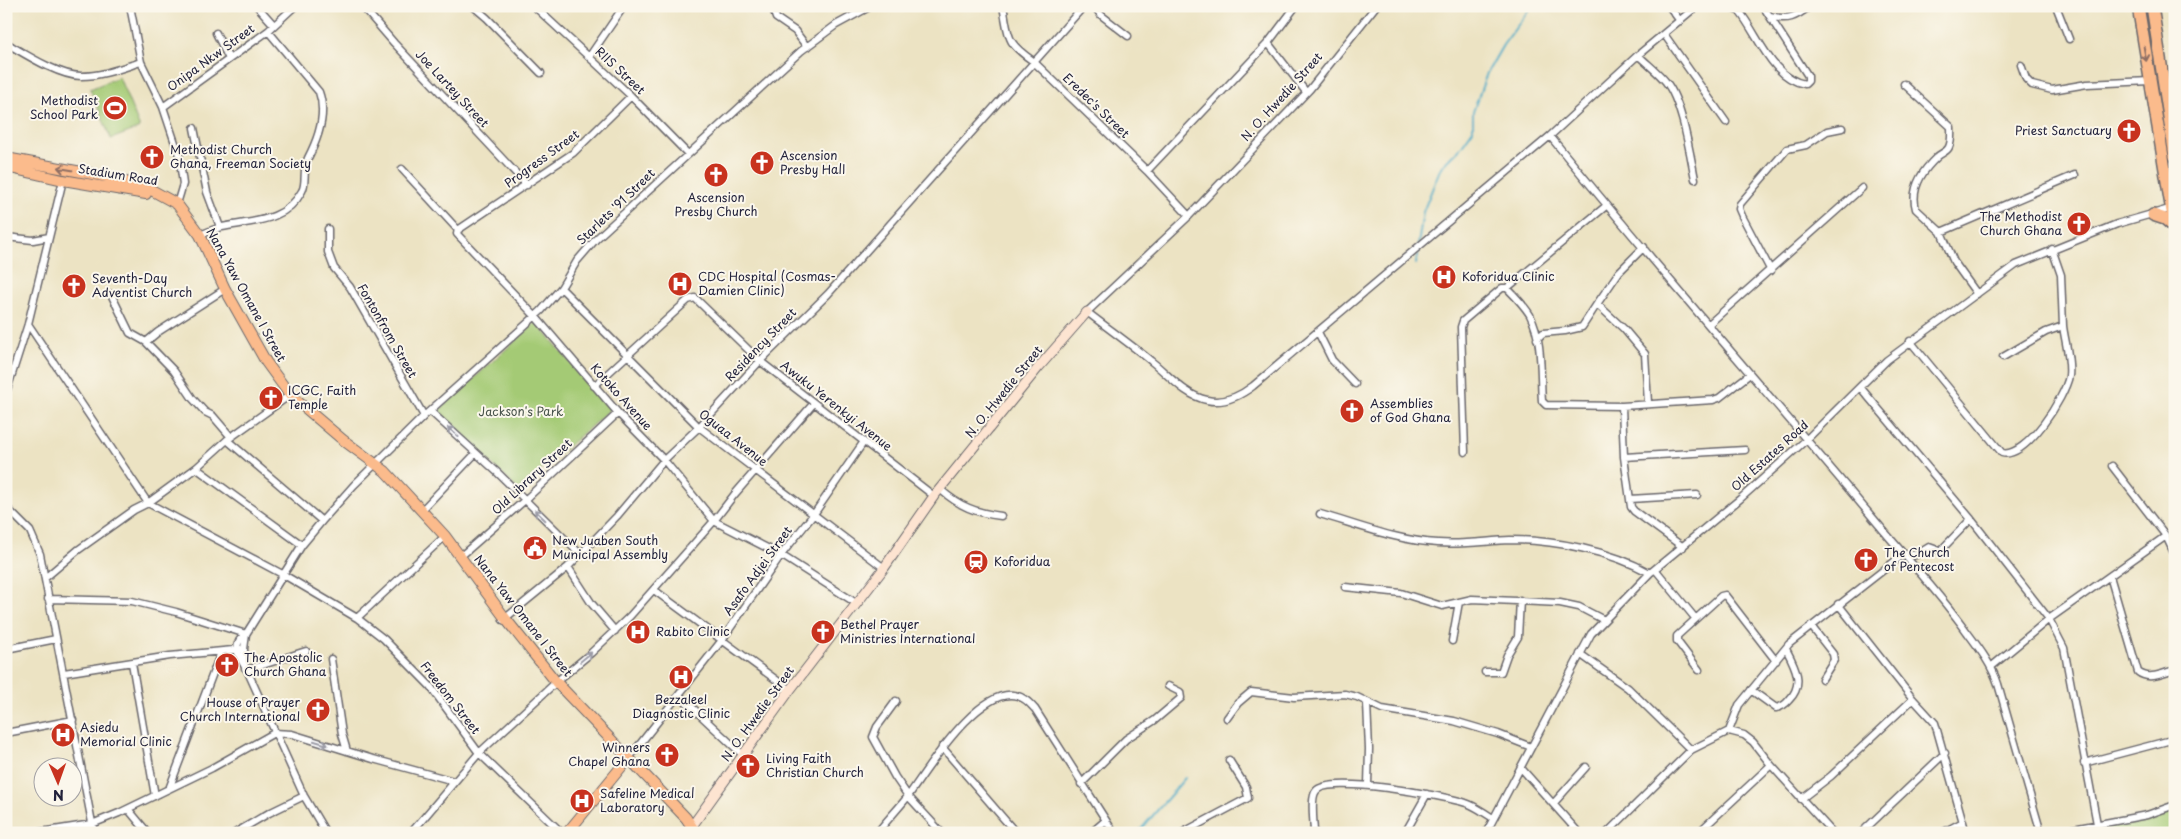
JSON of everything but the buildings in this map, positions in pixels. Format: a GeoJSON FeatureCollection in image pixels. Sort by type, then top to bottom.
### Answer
{"type":"FeatureCollection","features":[{"type":"Feature","properties":{"kind":"highway"},"geometry":{"type":"LineString","coordinates":[[2138,6],[2150,81],[2170,171],[2175,228]]}},
{"type":"Feature","properties":{"kind":"highway"},"geometry":{"type":"LineString","coordinates":[[2152,6],[2170,98],[2175,156]]}},
{"type":"Feature","properties":{"kind":"highway"},"geometry":{"type":"LineString","coordinates":[[2153,215],[2165,219],[2175,228]]}},
{"type":"Feature","properties":{"kind":"main road","name":"Stadium Road"},"geometry":{"type":"LineString","coordinates":[[6,158],[97,180],[146,187],[162,196]]}},
{"type":"Feature","properties":{"kind":"main road","name":"Stadium Road"},"geometry":{"type":"LineString","coordinates":[[6,167],[63,180],[97,180]]}},
{"type":"Feature","properties":{"kind":"main road","name":"Nana Yaw Omane I Street"},"geometry":{"type":"LineString","coordinates":[[162,196],[177,204],[200,235],[225,289],[266,362],[290,395],[375,465],[442,539],[555,684],[628,759],[691,831]]}},
{"type":"Feature","properties":{"kind":"main road","name":"Nana Yaw Omane I Street"},"geometry":{"type":"LineString","coordinates":[[375,465],[385,471],[422,510],[461,556],[504,620]]}},
{"type":"Feature","properties":{"kind":"main road"},"geometry":{"type":"LineString","coordinates":[[567,833],[628,759]]}},
{"type":"Feature","properties":{"kind":"street"},"geometry":{"type":"LineString","coordinates":[[130,6],[141,62],[163,107],[182,170],[183,184],[177,204]]}},
{"type":"Feature","properties":{"kind":"street"},"geometry":{"type":"LineString","coordinates":[[258,6],[274,26]]}},
{"type":"Feature","properties":{"kind":"street","name":"Onipa Nkw Street"},"geometry":{"type":"LineString","coordinates":[[163,107],[268,31],[295,6]]}},
{"type":"Feature","properties":{"kind":"street","name":"Joe Lartey Street"},"geometry":{"type":"LineString","coordinates":[[362,6],[394,43],[527,185]]}},
{"type":"Feature","properties":{"kind":"street"},"geometry":{"type":"LineString","coordinates":[[473,6],[540,73]]}},
{"type":"Feature","properties":{"kind":"street","name":"RIIS Street"},"geometry":{"type":"LineString","coordinates":[[534,6],[631,96],[688,154]]}},
{"type":"Feature","properties":{"kind":"street"},"geometry":{"type":"LineString","coordinates":[[590,57],[624,6]]}},
{"type":"Feature","properties":{"kind":"street"},"geometry":{"type":"LineString","coordinates":[[772,6],[776,18],[796,31],[807,47]]}},
{"type":"Feature","properties":{"kind":"street","name":"Starlets '91 Street"},"geometry":{"type":"LineString","coordinates":[[236,649],[238,642],[246,634],[302,545],[322,521],[424,416],[535,316],[561,288],[577,261],[596,239],[807,47],[836,25],[871,6]]}},
{"type":"Feature","properties":{"kind":"street","name":"Eredec's Street"},"geometry":{"type":"LineString","coordinates":[[1003,6],[1006,30],[1013,44],[1147,171],[1189,216]]}},
{"type":"Feature","properties":{"kind":"street","name":"Residency Street"},"geometry":{"type":"LineString","coordinates":[[504,620],[568,567],[617,516],[664,460],[828,294],[1033,61],[1084,6]]}},
{"type":"Feature","properties":{"kind":"street"},"geometry":{"type":"LineString","coordinates":[[1094,6],[1101,15],[1128,36]]}},
{"type":"Feature","properties":{"kind":"street"},"geometry":{"type":"LineString","coordinates":[[1147,171],[1268,43],[1296,6]]}},
{"type":"Feature","properties":{"kind":"street","name":"N. O. Hwedie Street"},"geometry":{"type":"LineString","coordinates":[[691,831],[790,690],[884,568],[938,493],[1038,368],[1087,312],[1189,216],[1306,92],[1376,6]]}},
{"type":"Feature","properties":{"kind":"street"},"geometry":{"type":"LineString","coordinates":[[1668,6],[1680,21]]}},
{"type":"Feature","properties":{"kind":"street"},"geometry":{"type":"LineString","coordinates":[[1087,312],[1153,362],[1183,388],[1206,400],[1230,399],[1240,396],[1413,253],[1550,136],[1638,56],[1697,6]]}},
{"type":"Feature","properties":{"kind":"street"},"geometry":{"type":"LineString","coordinates":[[1716,6],[1739,11],[1779,70],[1805,84],[1808,76],[1797,62],[1763,6]]}},
{"type":"Feature","properties":{"kind":"street"},"geometry":{"type":"LineString","coordinates":[[1770,16],[1783,20],[1800,14],[1810,6]]}},
{"type":"Feature","properties":{"kind":"street"},"geometry":{"type":"LineString","coordinates":[[2056,6],[2069,39]]}},
{"type":"Feature","properties":{"kind":"street"},"geometry":{"type":"LineString","coordinates":[[200,235],[220,227],[271,218],[293,205],[303,191],[304,166],[318,139],[322,101],[319,92],[268,31]]}},
{"type":"Feature","properties":{"kind":"street"},"geometry":{"type":"LineString","coordinates":[[216,33],[229,59]]}},
{"type":"Feature","properties":{"kind":"street"},"geometry":{"type":"LineString","coordinates":[[1664,34],[1726,122]]}},
{"type":"Feature","properties":{"kind":"street"},"geometry":{"type":"LineString","coordinates":[[6,43],[63,72],[79,76],[103,74],[141,62]]}},
{"type":"Feature","properties":{"kind":"street"},"geometry":{"type":"LineString","coordinates":[[1268,43],[1306,92]]}},
{"type":"Feature","properties":{"kind":"street"},"geometry":{"type":"LineString","coordinates":[[1638,56],[1667,83],[1673,93],[1690,151],[1694,179]]}},
{"type":"Feature","properties":{"kind":"street"},"geometry":{"type":"LineString","coordinates":[[2021,65],[2026,78],[2032,85],[2052,90],[2087,84],[2150,81]]}},
{"type":"Feature","properties":{"kind":"street"},"geometry":{"type":"LineString","coordinates":[[1904,84],[1951,127],[1948,149],[1938,156],[1922,174],[1914,190],[1916,209],[1941,232],[1954,262],[1977,294]]}},
{"type":"Feature","properties":{"kind":"street","name":"Progress Street"},"geometry":{"type":"LineString","coordinates":[[458,230],[573,153],[631,96]]}},
{"type":"Feature","properties":{"kind":"street"},"geometry":{"type":"LineString","coordinates":[[194,128],[208,192],[220,227]]}},
{"type":"Feature","properties":{"kind":"street"},"geometry":{"type":"LineString","coordinates":[[1771,270],[1742,216],[1739,209],[1740,204],[1787,149],[1806,145],[1827,132],[1842,128]]}},
{"type":"Feature","properties":{"kind":"street"},"geometry":{"type":"LineString","coordinates":[[1550,136],[1606,206],[1644,247],[1806,440],[1950,607],[1991,668],[1998,684],[2041,833]]}},
{"type":"Feature","properties":{"kind":"street","name":"Kotoko Avenue"},"geometry":{"type":"LineString","coordinates":[[402,168],[458,230],[457,234],[535,316],[618,413],[664,460],[714,521],[781,555],[856,603]]}},
{"type":"Feature","properties":{"kind":"street"},"geometry":{"type":"LineString","coordinates":[[1941,232],[2075,175]]}},
{"type":"Feature","properties":{"kind":"street"},"geometry":{"type":"LineString","coordinates":[[6,393],[28,324],[63,180]]}},
{"type":"Feature","properties":{"kind":"street"},"geometry":{"type":"LineString","coordinates":[[1709,324],[1862,188]]}},
{"type":"Feature","properties":{"kind":"street"},"geometry":{"type":"LineString","coordinates":[[1465,452],[1461,327],[1463,321],[1502,288],[1507,288],[1606,206]]}},
{"type":"Feature","properties":{"kind":"street","name":"Old Estates Road"},"geometry":{"type":"LineString","coordinates":[[1486,833],[1591,634],[1652,571],[1683,547],[1806,440],[1887,360],[1910,341],[2016,265],[2052,248],[2117,224],[2173,208]]}},
{"type":"Feature","properties":{"kind":"street","name":"Fontonfrom Street"},"geometry":{"type":"LineString","coordinates":[[328,230],[328,252],[334,268],[350,287],[424,416]]}},
{"type":"Feature","properties":{"kind":"street"},"geometry":{"type":"LineString","coordinates":[[6,237],[33,240],[49,237]]}},
{"type":"Feature","properties":{"kind":"street"},"geometry":{"type":"LineString","coordinates":[[1537,340],[1543,333],[1582,327],[1619,272],[1644,247]]}},
{"type":"Feature","properties":{"kind":"street"},"geometry":{"type":"LineString","coordinates":[[1910,341],[2002,453],[2008,455],[2016,452],[2041,426],[2066,388],[2069,362],[2063,326],[2061,275],[2052,248]]}},
{"type":"Feature","properties":{"kind":"street","name":"Oguaa Avenue"},"geometry":{"type":"LineString","coordinates":[[561,288],[698,427],[884,568]]}},
{"type":"Feature","properties":{"kind":"street"},"geometry":{"type":"LineString","coordinates":[[1507,288],[1530,315],[1537,340],[1542,401],[1544,404],[1622,406],[1716,400],[1750,374]]}},
{"type":"Feature","properties":{"kind":"street"},"geometry":{"type":"LineString","coordinates":[[146,342],[158,332],[225,289]]}},
{"type":"Feature","properties":{"kind":"street"},"geometry":{"type":"LineString","coordinates":[[111,294],[130,334],[146,342],[174,371],[193,399],[205,412],[213,416],[229,439],[322,521]]}},
{"type":"Feature","properties":{"kind":"street","name":"Awuku Yerenkyi Avenue"},"geometry":{"type":"LineString","coordinates":[[594,386],[688,300],[694,298],[760,361],[864,443],[956,503],[975,512],[1001,516]]}},
{"type":"Feature","properties":{"kind":"street"},"geometry":{"type":"LineString","coordinates":[[1597,304],[1624,329],[1645,354],[1648,403]]}},
{"type":"Feature","properties":{"kind":"street"},"geometry":{"type":"LineString","coordinates":[[28,324],[148,504]]}},
{"type":"Feature","properties":{"kind":"street"},"geometry":{"type":"LineString","coordinates":[[2003,357],[2046,332],[2063,326]]}},
{"type":"Feature","properties":{"kind":"street"},"geometry":{"type":"LineString","coordinates":[[1318,332],[1332,360],[1355,384]]}},
{"type":"Feature","properties":{"kind":"street"},"geometry":{"type":"LineString","coordinates":[[1860,387],[1971,519],[2049,619],[2064,648],[2084,763],[2097,824]]}},
{"type":"Feature","properties":{"kind":"street"},"geometry":{"type":"LineString","coordinates":[[45,578],[78,550],[134,510],[148,504],[196,468],[229,439],[290,395]]}},
{"type":"Feature","properties":{"kind":"street"},"geometry":{"type":"LineString","coordinates":[[411,833],[479,753],[615,631],[654,590],[814,403]]}},
{"type":"Feature","properties":{"kind":"street"},"geometry":{"type":"LineString","coordinates":[[1622,406],[1624,457],[1630,499],[1634,511],[1683,547]]}},
{"type":"Feature","properties":{"kind":"street"},"geometry":{"type":"LineString","coordinates":[[430,411],[580,554]]}},
{"type":"Feature","properties":{"kind":"street","name":"Old Library Street"},"geometry":{"type":"LineString","coordinates":[[461,556],[618,413]]}},
{"type":"Feature","properties":{"kind":"street","name":"Asafo Adjei Street"},"geometry":{"type":"LineString","coordinates":[[628,759],[680,696],[722,640],[781,555],[814,514],[864,443]]}},
{"type":"Feature","properties":{"kind":"street"},"geometry":{"type":"LineString","coordinates":[[1624,457],[1745,450]]}},
{"type":"Feature","properties":{"kind":"street"},"geometry":{"type":"LineString","coordinates":[[422,510],[476,453]]}},
{"type":"Feature","properties":{"kind":"street"},"geometry":{"type":"LineString","coordinates":[[2112,466],[2166,536],[2175,555]]}},
{"type":"Feature","properties":{"kind":"street"},"geometry":{"type":"LineString","coordinates":[[196,468],[302,545]]}},
{"type":"Feature","properties":{"kind":"street"},"geometry":{"type":"LineString","coordinates":[[1630,499],[1697,495]]}},
{"type":"Feature","properties":{"kind":"street","name":"Freedom Street"},"geometry":{"type":"LineString","coordinates":[[148,504],[284,575],[357,618],[384,639],[419,673],[479,753],[562,833]]}},
{"type":"Feature","properties":{"kind":"street"},"geometry":{"type":"LineString","coordinates":[[6,507],[30,531],[40,554],[94,833]]}},
{"type":"Feature","properties":{"kind":"street"},"geometry":{"type":"LineString","coordinates":[[1320,514],[1397,537],[1437,544],[1510,540],[1540,542],[1624,559],[1652,571],[1695,618]]}},
{"type":"Feature","properties":{"kind":"street"},"geometry":{"type":"LineString","coordinates":[[1729,731],[1739,705],[1786,648],[1811,626],[1904,554],[1916,555],[1929,547],[1942,552],[1944,547],[1971,519]]}},
{"type":"Feature","properties":{"kind":"street"},"geometry":{"type":"LineString","coordinates":[[1991,668],[2049,619],[2166,536]]}},
{"type":"Feature","properties":{"kind":"street"},"geometry":{"type":"LineString","coordinates":[[357,618],[442,539]]}},
{"type":"Feature","properties":{"kind":"street"},"geometry":{"type":"LineString","coordinates":[[568,567],[592,604],[615,631]]}},
{"type":"Feature","properties":{"kind":"street"},"geometry":{"type":"LineString","coordinates":[[2110,576],[2138,672],[2143,676],[2149,677],[2175,670]]}},
{"type":"Feature","properties":{"kind":"street"},"geometry":{"type":"LineString","coordinates":[[1345,587],[1401,593],[1442,606],[1472,599],[1560,603],[1579,607],[1604,620]]}},
{"type":"Feature","properties":{"kind":"street"},"geometry":{"type":"LineString","coordinates":[[654,590],[790,690]]}},
{"type":"Feature","properties":{"kind":"street"},"geometry":{"type":"LineString","coordinates":[[1699,670],[1676,641],[1681,631],[1721,596],[1725,595],[1776,660]]}},
{"type":"Feature","properties":{"kind":"street"},"geometry":{"type":"LineString","coordinates":[[48,599],[132,601],[176,612],[246,634],[244,649],[246,669]]}},
{"type":"Feature","properties":{"kind":"street"},"geometry":{"type":"LineString","coordinates":[[1485,672],[1501,672],[1507,654],[1515,644],[1518,637],[1520,600]]}},
{"type":"Feature","properties":{"kind":"street"},"geometry":{"type":"LineString","coordinates":[[1452,640],[1459,602]]}},
{"type":"Feature","properties":{"kind":"street"},"geometry":{"type":"LineString","coordinates":[[1838,604],[1913,699],[1935,723],[1966,833]]}},
{"type":"Feature","properties":{"kind":"street"},"geometry":{"type":"LineString","coordinates":[[1811,626],[1833,654],[1834,660],[1822,679]]}},
{"type":"Feature","properties":{"kind":"street"},"geometry":{"type":"LineString","coordinates":[[6,649],[56,640]]}},
{"type":"Feature","properties":{"kind":"street"},"geometry":{"type":"LineString","coordinates":[[1751,690],[1776,708],[1782,707],[1796,694],[1798,683],[1797,670],[1786,648]]}},
{"type":"Feature","properties":{"kind":"street"},"geometry":{"type":"LineString","coordinates":[[236,649],[238,658],[246,669],[304,796],[326,833]]}},
{"type":"Feature","properties":{"kind":"street"},"geometry":{"type":"LineString","coordinates":[[64,673],[170,656],[244,649]]}},
{"type":"Feature","properties":{"kind":"street"},"geometry":{"type":"LineString","coordinates":[[169,789],[221,652]]}},
{"type":"Feature","properties":{"kind":"street"},"geometry":{"type":"LineString","coordinates":[[246,669],[306,652]]}},
{"type":"Feature","properties":{"kind":"street"},"geometry":{"type":"LineString","coordinates":[[1580,654],[1628,688],[1691,750]]}},
{"type":"Feature","properties":{"kind":"street"},"geometry":{"type":"LineString","coordinates":[[332,659],[342,734],[347,751]]}},
{"type":"Feature","properties":{"kind":"street"},"geometry":{"type":"LineString","coordinates":[[132,663],[155,796]]}},
{"type":"Feature","properties":{"kind":"street"},"geometry":{"type":"LineString","coordinates":[[1082,784],[1126,739],[1178,702],[1181,698],[1180,692],[1168,686]]}},
{"type":"Feature","properties":{"kind":"street"},"geometry":{"type":"LineString","coordinates":[[1227,718],[1238,703],[1251,692],[1294,697],[1345,694],[1357,697],[1366,703],[1382,709],[1454,721],[1498,734],[1531,747]]}},
{"type":"Feature","properties":{"kind":"street"},"geometry":{"type":"LineString","coordinates":[[680,696],[743,755]]}},
{"type":"Feature","properties":{"kind":"street"},"geometry":{"type":"LineString","coordinates":[[877,833],[908,796],[953,733],[975,712],[1000,697],[1024,698],[1036,709],[1114,833]]}},
{"type":"Feature","properties":{"kind":"street"},"geometry":{"type":"LineString","coordinates":[[1801,799],[1831,776],[1913,699]]}},
{"type":"Feature","properties":{"kind":"street"},"geometry":{"type":"LineString","coordinates":[[896,700],[873,736],[895,777],[908,796],[942,833]]}},
{"type":"Feature","properties":{"kind":"street"},"geometry":{"type":"LineString","coordinates":[[1366,703],[1369,749],[1368,785]]}},
{"type":"Feature","properties":{"kind":"street"},"geometry":{"type":"LineString","coordinates":[[6,733],[73,720]]}},
{"type":"Feature","properties":{"kind":"street"},"geometry":{"type":"LineString","coordinates":[[1607,833],[1691,750],[1729,731],[1744,735],[1753,742],[1771,765],[1833,833]]}},
{"type":"Feature","properties":{"kind":"street"},"geometry":{"type":"LineString","coordinates":[[36,833],[92,824],[128,809],[212,768],[274,733],[292,734],[454,781]]}},
{"type":"Feature","properties":{"kind":"street"},"geometry":{"type":"LineString","coordinates":[[2084,763],[2175,739]]}},
{"type":"Feature","properties":{"kind":"street"},"geometry":{"type":"LineString","coordinates":[[942,747],[1016,833]]}},
{"type":"Feature","properties":{"kind":"street"},"geometry":{"type":"LineString","coordinates":[[1862,833],[1945,753]]}},
{"type":"Feature","properties":{"kind":"street"},"geometry":{"type":"LineString","coordinates":[[1182,833],[1248,798],[1246,788],[1229,760]]}},
{"type":"Feature","properties":{"kind":"street"},"geometry":{"type":"LineString","coordinates":[[1698,833],[1771,765]]}},
{"type":"Feature","properties":{"kind":"street"},"geometry":{"type":"LineString","coordinates":[[1553,804],[1586,767]]}},
{"type":"Feature","properties":{"kind":"street"},"geometry":{"type":"LineString","coordinates":[[1521,768],[1579,833]]}},
{"type":"Feature","properties":{"kind":"street"},"geometry":{"type":"LineString","coordinates":[[1314,833],[1313,798],[1317,789],[1322,786],[1368,785],[1416,791],[1469,804],[1493,818]]}},
{"type":"Feature","properties":{"kind":"street"},"geometry":{"type":"LineString","coordinates":[[1405,833],[1426,794]]}},
{"type":"Feature","properties":{"kind":"street"},"geometry":{"type":"LineString","coordinates":[[235,833],[269,813],[304,796]]}},
{"type":"Feature","properties":{"kind":"street"},"geometry":{"type":"LineString","coordinates":[[2052,833],[2147,815],[2175,806]]}},
{"type":"Feature","properties":{"kind":"street"},"geometry":{"type":"LineString","coordinates":[[128,809],[148,833]]}},
{"type":"Feature","properties":{"kind":"street"},"geometry":{"type":"LineString","coordinates":[[1091,833],[1105,821]]}},
{"type":"Feature","properties":{"kind":"street"},"geometry":{"type":"LineString","coordinates":[[1942,833],[1963,822]]}},
{"type":"Feature","properties":{"kind":"green space","name":"Methodist School Park"},"geometry":{"type":"Polygon","coordinates":[[[119,77],[140,128],[111,139],[90,89],[119,77]]]}},
{"type":"Feature","properties":{"kind":"green space","name":"Jackson's Park"},"geometry":{"type":"Polygon","coordinates":[[[536,322],[611,409],[518,490],[438,411],[536,322]]]}},
{"type":"Feature","properties":{"kind":"green space"},"geometry":{"type":"Polygon","coordinates":[[[2175,812],[2175,833],[2088,833],[2175,812]]]}},
{"type":"Feature","properties":{"kind":"waterway"},"geometry":{"type":"LineString","coordinates":[[1418,245],[1423,212],[1441,167],[1461,147],[1473,130],[1473,112],[1487,73],[1503,45],[1532,6]]}},
{"type":"Feature","properties":{"kind":"waterway"},"geometry":{"type":"LineString","coordinates":[[1416,264],[1418,249]]}},
{"type":"Feature","properties":{"kind":"waterway"},"geometry":{"type":"LineString","coordinates":[[1138,833],[1185,778]]}},
{"type":"Feature","properties":{"kind":"place","name":"Methodist School Park"},"geometry":{"type":"Point","coordinates":[115,108]}},
{"type":"Feature","properties":{"kind":"place","name":"Priest Sanctuary"},"geometry":{"type":"Point","coordinates":[2129,131]}},
{"type":"Feature","properties":{"kind":"place","name":"Methodist Church Ghana, Freeman Society"},"geometry":{"type":"Point","coordinates":[152,157]}},
{"type":"Feature","properties":{"kind":"place","name":"Ascension Presby Hall"},"geometry":{"type":"Point","coordinates":[762,163]}},
{"type":"Feature","properties":{"kind":"place","name":"Ascension Presby Church"},"geometry":{"type":"Point","coordinates":[716,175]}},
{"type":"Feature","properties":{"kind":"place","name":"The Methodist Church Ghana"},"geometry":{"type":"Point","coordinates":[2079,224]}},
{"type":"Feature","properties":{"kind":"place","name":"Koforidua Clinic"},"geometry":{"type":"Point","coordinates":[1444,277]}},
{"type":"Feature","properties":{"kind":"place","name":"CDC Hospital (Cosmas- Damien Clinic)"},"geometry":{"type":"Point","coordinates":[680,284]}},
{"type":"Feature","properties":{"kind":"place","name":"Seventh-Day Adventist Church"},"geometry":{"type":"Point","coordinates":[74,286]}},
{"type":"Feature","properties":{"kind":"place","name":"ICGC, Faith Temple"},"geometry":{"type":"Point","coordinates":[271,398]}},
{"type":"Feature","properties":{"kind":"place","name":"Assemblies of God Ghana"},"geometry":{"type":"Point","coordinates":[1352,411]}},
{"type":"Feature","properties":{"kind":"place","name":"New Juaben South Municipal Assembly"},"geometry":{"type":"Point","coordinates":[535,548]}},
{"type":"Feature","properties":{"kind":"place","name":"The Church of Pentecost"},"geometry":{"type":"Point","coordinates":[1866,560]}},
{"type":"Feature","properties":{"kind":"place","name":"Koforidua"},"geometry":{"type":"Point","coordinates":[976,562]}},
{"type":"Feature","properties":{"kind":"place","name":"Rabito Clinic"},"geometry":{"type":"Point","coordinates":[638,632]}},
{"type":"Feature","properties":{"kind":"place","name":"Bethel Prayer Ministries International"},"geometry":{"type":"Point","coordinates":[823,632]}},
{"type":"Feature","properties":{"kind":"place","name":"The Apostolic Church Ghana"},"geometry":{"type":"Point","coordinates":[227,665]}},
{"type":"Feature","properties":{"kind":"place","name":"Bezzaleel Diagnostic Clinic"},"geometry":{"type":"Point","coordinates":[681,677]}},
{"type":"Feature","properties":{"kind":"place","name":"House of Prayer Church International"},"geometry":{"type":"Point","coordinates":[318,710]}},
{"type":"Feature","properties":{"kind":"place","name":"Asiedu Memorial Clinic"},"geometry":{"type":"Point","coordinates":[63,735]}},
{"type":"Feature","properties":{"kind":"place","name":"Winners Chapel Ghana"},"geometry":{"type":"Point","coordinates":[667,755]}},
{"type":"Feature","properties":{"kind":"place","name":"Living Faith Christian Church"},"geometry":{"type":"Point","coordinates":[748,766]}},
{"type":"Feature","properties":{"kind":"place","name":"Safeline Medical Laboratory"},"geometry":{"type":"Point","coordinates":[582,801]}}]}
